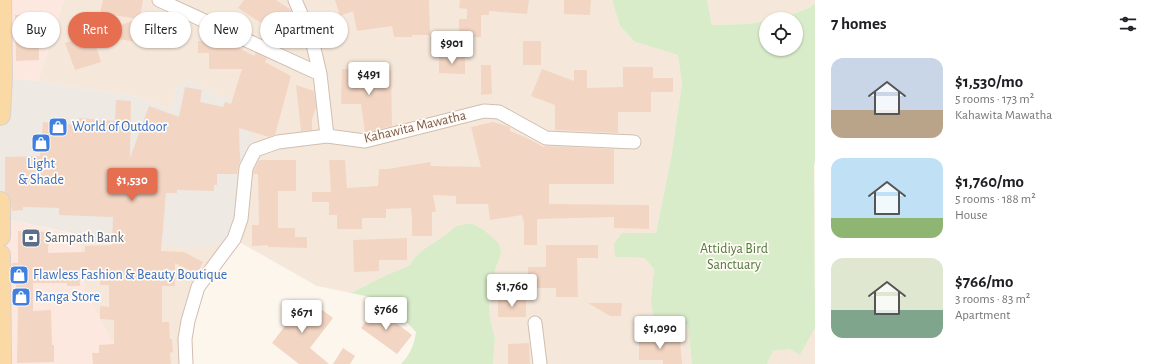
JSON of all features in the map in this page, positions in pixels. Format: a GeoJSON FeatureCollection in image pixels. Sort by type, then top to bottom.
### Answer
{"type":"FeatureCollection","features":[{"type":"Feature","properties":{"kind":"main road"},"geometry":{"type":"LineString","coordinates":[[0,115],[2,77],[1,0]]}},
{"type":"Feature","properties":{"kind":"main road"},"geometry":{"type":"LineString","coordinates":[[0,202],[0,236]]}},
{"type":"Feature","properties":{"kind":"main road"},"geometry":{"type":"LineString","coordinates":[[0,255],[1,364]]}},
{"type":"Feature","properties":{"kind":"street"},"geometry":{"type":"LineString","coordinates":[[159,0],[320,74]]}},
{"type":"Feature","properties":{"kind":"street"},"geometry":{"type":"LineString","coordinates":[[297,0],[312,40],[320,74],[327,136]]}},
{"type":"Feature","properties":{"kind":"street","name":"Kahawita Mawatha"},"geometry":{"type":"LineString","coordinates":[[186,364],[185,339],[188,321],[198,287],[234,239],[241,219],[246,168],[255,150],[278,142],[327,136],[365,141],[484,111],[498,112],[546,138],[634,142]]}},
{"type":"Feature","properties":{"kind":"street"},"geometry":{"type":"LineString","coordinates":[[535,324],[540,364]]}},
{"type":"Feature","properties":{"kind":"shaded area"},"geometry":{"type":"Polygon","coordinates":[[[1,0],[64,0],[60,12],[12,12],[12,48],[49,48],[38,81],[2,77],[1,0]]]}},
{"type":"Feature","properties":{"kind":"shaded area"},"geometry":{"type":"Polygon","coordinates":[[[64,0],[612,0],[620,26],[635,42],[678,55],[682,83],[671,158],[656,233],[622,233],[615,257],[644,258],[654,269],[651,301],[666,323],[688,325],[692,364],[493,364],[495,338],[490,319],[489,298],[493,276],[499,259],[479,227],[473,224],[456,226],[447,234],[424,249],[414,258],[410,265],[384,276],[351,293],[317,286],[234,239],[198,287],[186,364],[135,364],[120,340],[111,341],[85,290],[79,235],[120,243],[239,102],[211,93],[203,86],[177,87],[171,110],[138,97],[38,81],[49,48],[60,48],[60,12],[64,0]]]}},
{"type":"Feature","properties":{"kind":"shaded area"},"geometry":{"type":"Polygon","coordinates":[[[707,0],[815,0],[815,3],[809,8],[798,12],[759,12],[759,22],[712,25],[707,0]]]}},
{"type":"Feature","properties":{"kind":"shaded area"},"geometry":{"type":"Polygon","coordinates":[[[2,77],[38,81],[138,97],[171,110],[177,87],[187,79],[203,86],[211,93],[240,102],[252,123],[255,150],[234,239],[197,248],[120,243],[0,218],[0,115],[2,77]]]}},
{"type":"Feature","properties":{"kind":"shaded area"},"geometry":{"type":"Polygon","coordinates":[[[0,218],[79,235],[85,290],[111,340],[120,340],[135,364],[1,364],[0,218]]]}},
{"type":"Feature","properties":{"kind":"shaded area"},"geometry":{"type":"Polygon","coordinates":[[[815,328],[815,364],[767,364],[773,351],[789,349],[800,355],[815,328]]]}},
{"type":"Feature","properties":{"kind":"green space","name":"Attidiya Bird Sanctuary"},"geometry":{"type":"Polygon","coordinates":[[[612,0],[707,0],[712,25],[759,22],[759,56],[803,56],[803,12],[798,12],[809,8],[815,3],[815,328],[800,355],[789,349],[773,351],[767,364],[692,364],[688,325],[666,323],[653,317],[651,301],[654,269],[644,258],[615,257],[614,244],[622,233],[656,233],[671,158],[682,83],[678,55],[635,42],[620,26],[612,0]]]}},
{"type":"Feature","properties":{"kind":"green space"},"geometry":{"type":"Polygon","coordinates":[[[473,224],[490,235],[499,244],[501,252],[493,276],[489,298],[490,319],[495,338],[493,364],[401,364],[411,350],[416,332],[385,300],[351,293],[384,276],[410,265],[414,258],[424,249],[447,234],[456,226],[473,224]]]}},
{"type":"Feature","properties":{"kind":"building"},"geometry":{"type":"Polygon","coordinates":[[[103,0],[143,0],[141,12],[130,12],[130,18],[122,16],[122,12],[100,12],[103,0]]]}},
{"type":"Feature","properties":{"kind":"building"},"geometry":{"type":"Polygon","coordinates":[[[244,0],[276,0],[290,9],[291,12],[260,12],[260,22],[252,17],[252,12],[244,12],[238,8],[244,0]]]}},
{"type":"Feature","properties":{"kind":"building"},"geometry":{"type":"Polygon","coordinates":[[[335,0],[429,0],[430,35],[394,37],[392,26],[357,31],[353,11],[348,13],[339,12],[335,0]]]}},
{"type":"Feature","properties":{"kind":"building"},"geometry":{"type":"Polygon","coordinates":[[[460,0],[529,0],[527,14],[489,11],[489,15],[481,15],[481,37],[459,37],[459,19],[467,19],[467,9],[459,8],[460,0]]]}},
{"type":"Feature","properties":{"kind":"building"},"geometry":{"type":"Polygon","coordinates":[[[564,0],[591,0],[590,15],[564,14],[564,0]]]}},
{"type":"Feature","properties":{"kind":"building"},"geometry":{"type":"Polygon","coordinates":[[[130,22],[130,41],[122,40],[122,25],[130,22]]]}},
{"type":"Feature","properties":{"kind":"building"},"geometry":{"type":"Polygon","coordinates":[[[198,41],[199,48],[239,48],[254,56],[256,53],[267,58],[265,62],[291,76],[275,135],[269,137],[239,128],[241,159],[237,174],[217,174],[217,185],[214,185],[214,191],[177,190],[177,193],[166,193],[161,251],[184,252],[203,262],[197,274],[175,263],[175,286],[162,286],[162,322],[169,322],[170,339],[172,339],[173,352],[170,353],[171,364],[93,364],[92,353],[99,353],[99,345],[114,344],[114,320],[100,319],[100,306],[109,307],[109,285],[100,285],[100,270],[79,270],[80,286],[67,286],[67,283],[33,283],[33,311],[51,310],[54,362],[17,363],[18,303],[16,303],[16,283],[12,283],[12,263],[18,263],[18,231],[49,232],[48,253],[85,252],[85,246],[112,245],[113,217],[59,215],[59,208],[23,207],[23,210],[12,211],[10,197],[5,192],[5,157],[40,156],[43,122],[78,125],[79,118],[115,121],[116,100],[131,101],[130,158],[149,106],[179,117],[185,87],[202,90],[200,102],[223,107],[225,102],[231,104],[242,69],[209,69],[209,53],[198,53],[198,41]]]}},
{"type":"Feature","properties":{"kind":"building"},"geometry":{"type":"Polygon","coordinates":[[[523,41],[541,41],[541,65],[523,65],[523,41]]]}},
{"type":"Feature","properties":{"kind":"building"},"geometry":{"type":"Polygon","coordinates":[[[68,42],[68,48],[96,48],[101,62],[75,70],[65,43],[68,42]]]}},
{"type":"Feature","properties":{"kind":"building"},"geometry":{"type":"Polygon","coordinates":[[[16,48],[39,48],[39,60],[16,61],[16,48]]]}},
{"type":"Feature","properties":{"kind":"building"},"geometry":{"type":"Polygon","coordinates":[[[439,57],[465,57],[465,74],[439,73],[439,57]]]}},
{"type":"Feature","properties":{"kind":"building"},"geometry":{"type":"Polygon","coordinates":[[[481,65],[491,65],[492,94],[481,95],[481,65]]]}},
{"type":"Feature","properties":{"kind":"building"},"geometry":{"type":"Polygon","coordinates":[[[623,67],[653,67],[653,78],[673,78],[673,92],[651,92],[651,112],[618,112],[618,133],[555,130],[555,105],[531,96],[542,69],[574,81],[574,70],[587,70],[587,88],[623,87],[623,67]]]}},
{"type":"Feature","properties":{"kind":"building"},"geometry":{"type":"Polygon","coordinates":[[[342,69],[391,70],[392,126],[365,133],[361,104],[341,104],[342,69]]]}},
{"type":"Feature","properties":{"kind":"building"},"geometry":{"type":"Polygon","coordinates":[[[296,85],[314,91],[316,107],[312,119],[312,130],[301,131],[296,85]]]}},
{"type":"Feature","properties":{"kind":"building"},"geometry":{"type":"Polygon","coordinates":[[[493,122],[510,127],[510,131],[544,147],[614,149],[614,184],[549,184],[549,204],[649,205],[649,229],[614,228],[614,217],[537,219],[537,245],[524,245],[524,220],[522,215],[490,220],[488,204],[456,204],[456,196],[433,195],[436,212],[432,212],[432,236],[412,236],[411,208],[386,209],[386,218],[362,218],[362,229],[337,229],[337,215],[329,215],[329,202],[312,202],[312,192],[331,192],[329,160],[345,160],[347,188],[378,186],[379,169],[388,169],[430,162],[431,166],[481,167],[471,127],[493,122]]]}},
{"type":"Feature","properties":{"kind":"building"},"geometry":{"type":"Polygon","coordinates":[[[259,160],[296,160],[296,191],[278,191],[278,228],[295,228],[295,237],[307,237],[307,248],[268,247],[268,245],[252,246],[252,225],[259,225],[258,174],[253,174],[259,160]]]}},
{"type":"Feature","properties":{"kind":"building"},"geometry":{"type":"Polygon","coordinates":[[[407,238],[407,260],[379,260],[379,271],[354,272],[353,240],[407,238]]]}},
{"type":"Feature","properties":{"kind":"building"},"geometry":{"type":"Polygon","coordinates":[[[546,245],[598,245],[598,258],[577,258],[578,297],[556,297],[556,288],[528,288],[528,267],[546,267],[546,245]]]}},
{"type":"Feature","properties":{"kind":"building"},"geometry":{"type":"Polygon","coordinates":[[[294,299],[316,316],[321,309],[333,318],[310,348],[329,364],[299,364],[272,343],[291,318],[283,313],[294,299]]]}},
{"type":"Feature","properties":{"kind":"building"},"geometry":{"type":"Polygon","coordinates":[[[498,299],[526,299],[526,317],[498,317],[498,299]]]}},
{"type":"Feature","properties":{"kind":"building"},"geometry":{"type":"Polygon","coordinates":[[[588,303],[622,303],[621,316],[610,316],[588,303]]]}},
{"type":"Feature","properties":{"kind":"building"},"geometry":{"type":"Polygon","coordinates":[[[376,308],[412,335],[397,354],[361,328],[376,308]]]}},
{"type":"Feature","properties":{"kind":"building"},"geometry":{"type":"Polygon","coordinates":[[[639,334],[656,334],[656,341],[680,340],[682,364],[663,364],[663,360],[639,360],[639,334]]]}},
{"type":"Feature","properties":{"kind":"building"},"geometry":{"type":"Polygon","coordinates":[[[529,343],[530,364],[508,364],[508,344],[529,343]]]}},
{"type":"Feature","properties":{"kind":"building"},"geometry":{"type":"Polygon","coordinates":[[[343,348],[355,356],[350,364],[333,364],[343,348]]]}},
{"type":"Feature","properties":{"kind":"place","name":"World of Outdoor"},"geometry":{"type":"Point","coordinates":[58,127]}},
{"type":"Feature","properties":{"kind":"place","name":"Light & Shade"},"geometry":{"type":"Point","coordinates":[41,143]}},
{"type":"Feature","properties":{"kind":"place","name":"Sampath Bank"},"geometry":{"type":"Point","coordinates":[31,238]}},
{"type":"Feature","properties":{"kind":"place","name":"Flawless Fashion & Beauty Boutique"},"geometry":{"type":"Point","coordinates":[19,275]}},
{"type":"Feature","properties":{"kind":"place","name":"Ranga Store"},"geometry":{"type":"Point","coordinates":[21,297]}}]}
